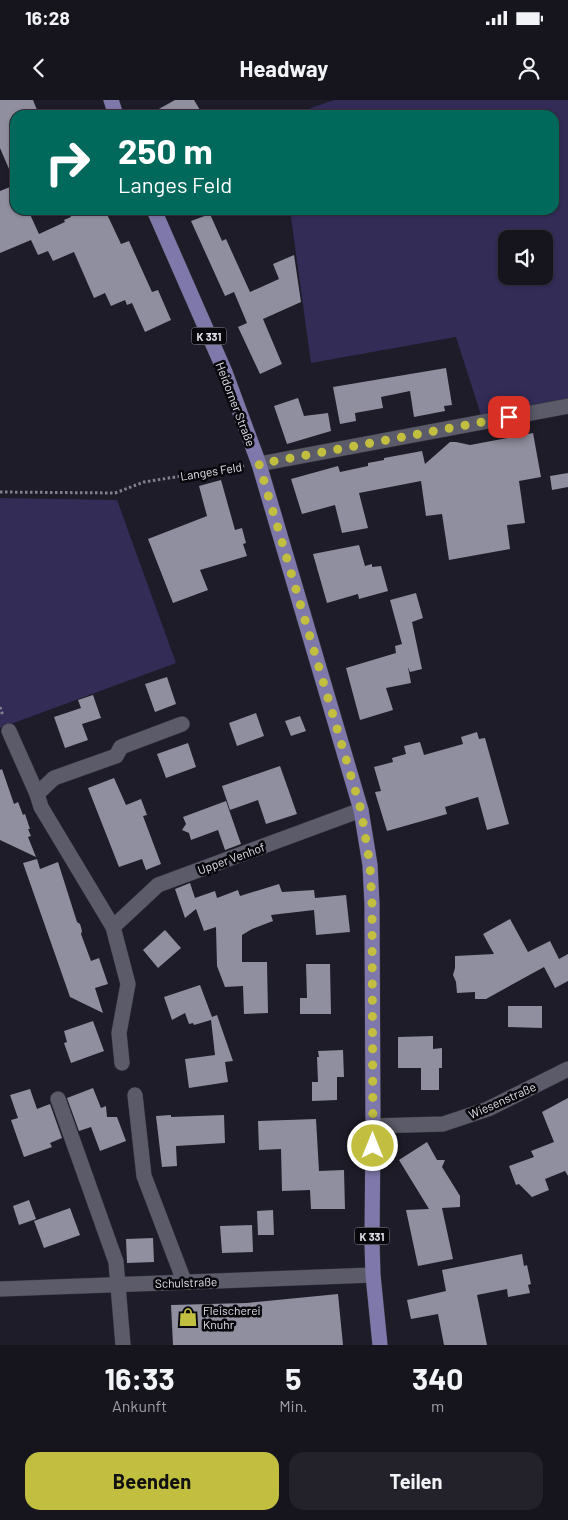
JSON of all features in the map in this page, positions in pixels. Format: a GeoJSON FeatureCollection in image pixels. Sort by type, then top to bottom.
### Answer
{"type":"FeatureCollection","features":[{"type":"Feature","properties":{"kind":"main road","name":"Heidorner Straße"},"geometry":{"type":"LineString","coordinates":[[156,215],[224,372],[259,464],[361,810],[370,865],[372,904],[374,1126],[372,1242],[380,1345]]}},
{"type":"Feature","properties":{"kind":"street","name":"Langes Feld"},"geometry":{"type":"LineString","coordinates":[[259,464],[568,406]]}},
{"type":"Feature","properties":{"kind":"street"},"geometry":{"type":"LineString","coordinates":[[37,794],[54,778],[116,756],[121,747],[182,724]]}},
{"type":"Feature","properties":{"kind":"street"},"geometry":{"type":"LineString","coordinates":[[9,732],[41,807],[113,927],[128,984],[119,1034],[122,1063]]}},
{"type":"Feature","properties":{"kind":"street","name":"Upper Venhof"},"geometry":{"type":"LineString","coordinates":[[113,927],[158,885],[361,810]]}},
{"type":"Feature","properties":{"kind":"street","name":"Wiesenstraße"},"geometry":{"type":"LineString","coordinates":[[374,1126],[443,1124],[488,1109],[568,1068]]}},
{"type":"Feature","properties":{"kind":"street"},"geometry":{"type":"LineString","coordinates":[[134,1094],[144,1176],[184,1282]]}},
{"type":"Feature","properties":{"kind":"street"},"geometry":{"type":"LineString","coordinates":[[58,1100],[116,1262],[123,1345]]}},
{"type":"Feature","properties":{"kind":"street","name":"Schulstraße"},"geometry":{"type":"LineString","coordinates":[[0,1289],[373,1274]]}},
{"type":"Feature","properties":{"kind":"path","name":"Langes Feld"},"geometry":{"type":"LineString","coordinates":[[0,492],[115,493],[144,482],[259,464]]}},
{"type":"Feature","properties":{"kind":"shaded area"},"geometry":{"type":"Polygon","coordinates":[[[334,100],[568,100],[568,399],[481,415],[456,337],[311,363],[291,215],[559,215],[559,110],[305,110],[334,100]]]}},
{"type":"Feature","properties":{"kind":"shaded area"},"geometry":{"type":"Polygon","coordinates":[[[0,498],[117,500],[176,663],[0,728],[0,498]]]}},
{"type":"Feature","properties":{"kind":"building"},"geometry":{"type":"Polygon","coordinates":[[[0,100],[33,100],[37,110],[10,110],[10,171],[0,148],[0,100]]]}},
{"type":"Feature","properties":{"kind":"building"},"geometry":{"type":"Polygon","coordinates":[[[175,100],[194,100],[200,110],[157,110],[175,100]]]}},
{"type":"Feature","properties":{"kind":"building"},"geometry":{"type":"Polygon","coordinates":[[[10,187],[10,215],[30,215],[39,234],[65,222],[64,220],[71,217],[70,215],[107,215],[121,244],[129,241],[152,292],[158,290],[171,320],[145,332],[132,303],[127,305],[125,300],[111,306],[105,293],[94,298],[74,252],[53,261],[48,251],[38,255],[31,240],[0,253],[0,191],[10,187]]]}},
{"type":"Feature","properties":{"kind":"building"},"geometry":{"type":"Polygon","coordinates":[[[210,215],[222,241],[226,239],[250,292],[279,279],[273,264],[294,255],[301,302],[263,319],[282,364],[260,374],[238,327],[247,323],[234,292],[225,296],[191,221],[210,215]]]}},
{"type":"Feature","properties":{"kind":"building"},"geometry":{"type":"Polygon","coordinates":[[[446,368],[452,405],[444,406],[445,411],[414,417],[410,391],[381,397],[383,408],[355,413],[356,421],[340,424],[333,387],[446,368]]]}},
{"type":"Feature","properties":{"kind":"building"},"geometry":{"type":"Polygon","coordinates":[[[298,398],[304,416],[328,413],[331,431],[287,444],[274,406],[298,398]]]}},
{"type":"Feature","properties":{"kind":"building"},"geometry":{"type":"Polygon","coordinates":[[[533,433],[541,477],[519,481],[525,523],[507,525],[510,549],[449,560],[442,514],[426,516],[421,481],[359,493],[368,528],[342,533],[335,505],[302,514],[291,479],[338,466],[340,472],[368,466],[368,463],[384,460],[384,458],[422,451],[425,464],[450,442],[470,445],[533,433]]]}},
{"type":"Feature","properties":{"kind":"building"},"geometry":{"type":"Polygon","coordinates":[[[568,473],[568,487],[552,490],[550,476],[568,473]]]}},
{"type":"Feature","properties":{"kind":"building"},"geometry":{"type":"Polygon","coordinates":[[[221,480],[235,530],[242,528],[246,543],[243,544],[247,556],[200,570],[208,590],[173,603],[148,539],[207,516],[199,486],[221,480]]]}},
{"type":"Feature","properties":{"kind":"building"},"geometry":{"type":"Polygon","coordinates":[[[359,545],[365,566],[372,564],[372,567],[381,566],[388,591],[359,599],[358,594],[327,603],[313,554],[359,545]]]}},
{"type":"Feature","properties":{"kind":"building"},"geometry":{"type":"Polygon","coordinates":[[[416,593],[423,618],[412,622],[422,669],[410,672],[408,667],[411,683],[386,688],[393,710],[360,720],[346,668],[396,653],[395,646],[402,644],[390,600],[416,593]]]}},
{"type":"Feature","properties":{"kind":"building"},"geometry":{"type":"Polygon","coordinates":[[[167,677],[176,704],[155,712],[145,684],[167,677]]]}},
{"type":"Feature","properties":{"kind":"building"},"geometry":{"type":"Polygon","coordinates":[[[93,695],[101,718],[82,724],[88,740],[65,748],[54,717],[81,708],[78,700],[93,695]]]}},
{"type":"Feature","properties":{"kind":"building"},"geometry":{"type":"Polygon","coordinates":[[[256,713],[264,736],[237,746],[229,723],[256,713]]]}},
{"type":"Feature","properties":{"kind":"building"},"geometry":{"type":"Polygon","coordinates":[[[300,716],[306,731],[291,736],[285,721],[300,716]]]}},
{"type":"Feature","properties":{"kind":"building"},"geometry":{"type":"Polygon","coordinates":[[[477,732],[479,739],[485,738],[509,824],[487,830],[478,797],[445,807],[447,814],[387,831],[375,792],[381,791],[374,767],[393,762],[392,758],[406,754],[404,746],[420,742],[424,755],[463,744],[461,737],[477,732]]]}},
{"type":"Feature","properties":{"kind":"building"},"geometry":{"type":"Polygon","coordinates":[[[188,743],[196,767],[166,778],[157,754],[188,743]]]}},
{"type":"Feature","properties":{"kind":"building"},"geometry":{"type":"Polygon","coordinates":[[[280,766],[297,814],[266,824],[258,800],[230,810],[222,786],[280,766]]]}},
{"type":"Feature","properties":{"kind":"building"},"geometry":{"type":"Polygon","coordinates":[[[2,769],[14,804],[18,802],[23,815],[25,814],[31,836],[28,837],[36,857],[0,840],[0,770],[2,769]]]}},
{"type":"Feature","properties":{"kind":"building"},"geometry":{"type":"Polygon","coordinates":[[[114,778],[126,805],[141,799],[147,815],[143,816],[161,864],[146,870],[142,859],[119,867],[88,788],[114,778]]]}},
{"type":"Feature","properties":{"kind":"building"},"geometry":{"type":"Polygon","coordinates":[[[226,801],[241,844],[225,850],[218,830],[191,840],[189,833],[182,830],[186,824],[183,817],[226,801]]]}},
{"type":"Feature","properties":{"kind":"building"},"geometry":{"type":"Polygon","coordinates":[[[37,859],[40,869],[58,862],[91,961],[99,958],[108,984],[95,988],[103,1013],[70,997],[23,863],[37,859]]]}},
{"type":"Feature","properties":{"kind":"building"},"geometry":{"type":"Polygon","coordinates":[[[190,883],[195,898],[215,891],[217,898],[238,890],[240,896],[279,884],[282,892],[314,890],[315,898],[346,895],[350,932],[316,935],[314,910],[271,915],[273,921],[242,935],[242,962],[267,962],[268,1013],[244,1014],[243,986],[225,987],[217,966],[216,927],[204,931],[196,909],[185,918],[175,889],[190,883]]]}},
{"type":"Feature","properties":{"kind":"building"},"geometry":{"type":"Polygon","coordinates":[[[510,919],[528,952],[550,941],[559,959],[568,954],[568,981],[555,988],[544,967],[486,999],[475,999],[475,992],[457,993],[453,975],[455,956],[494,954],[483,934],[510,919]]]}},
{"type":"Feature","properties":{"kind":"building"},"geometry":{"type":"Polygon","coordinates":[[[165,930],[181,948],[158,968],[143,950],[165,930]]]}},
{"type":"Feature","properties":{"kind":"building"},"geometry":{"type":"Polygon","coordinates":[[[306,964],[330,964],[331,1014],[300,1014],[300,998],[307,998],[306,964]]]}},
{"type":"Feature","properties":{"kind":"building"},"geometry":{"type":"Polygon","coordinates":[[[200,985],[212,1017],[217,1015],[233,1061],[225,1062],[228,1082],[189,1088],[185,1059],[215,1055],[211,1020],[194,1025],[193,1023],[189,1024],[185,1013],[172,1020],[164,997],[200,985]]]}},
{"type":"Feature","properties":{"kind":"building"},"geometry":{"type":"Polygon","coordinates":[[[508,1006],[542,1006],[542,1028],[508,1027],[508,1006]]]}},
{"type":"Feature","properties":{"kind":"building"},"geometry":{"type":"Polygon","coordinates":[[[93,1021],[104,1051],[71,1063],[64,1043],[67,1042],[64,1031],[93,1021]]]}},
{"type":"Feature","properties":{"kind":"building"},"geometry":{"type":"Polygon","coordinates":[[[433,1036],[433,1049],[442,1048],[442,1068],[439,1068],[439,1090],[421,1090],[421,1068],[398,1068],[398,1037],[433,1036]]]}},
{"type":"Feature","properties":{"kind":"building"},"geometry":{"type":"Polygon","coordinates":[[[343,1050],[344,1077],[337,1077],[337,1100],[312,1101],[312,1082],[318,1082],[318,1051],[343,1050]]]}},
{"type":"Feature","properties":{"kind":"building"},"geometry":{"type":"Polygon","coordinates":[[[93,1088],[101,1108],[106,1106],[107,1117],[117,1117],[126,1141],[100,1151],[91,1127],[79,1131],[67,1098],[93,1088]]]}},
{"type":"Feature","properties":{"kind":"building"},"geometry":{"type":"Polygon","coordinates":[[[30,1089],[37,1109],[50,1104],[62,1138],[50,1143],[52,1147],[24,1157],[11,1120],[18,1118],[10,1095],[30,1089]]]}},
{"type":"Feature","properties":{"kind":"building"},"geometry":{"type":"Polygon","coordinates":[[[568,1098],[568,1176],[565,1171],[545,1179],[549,1190],[532,1197],[519,1184],[516,1185],[509,1166],[534,1157],[531,1151],[554,1142],[542,1112],[568,1098]]]}},
{"type":"Feature","properties":{"kind":"building"},"geometry":{"type":"Polygon","coordinates":[[[171,1115],[171,1117],[224,1115],[225,1143],[176,1146],[177,1166],[162,1167],[156,1116],[171,1115]]]}},
{"type":"Feature","properties":{"kind":"building"},"geometry":{"type":"Polygon","coordinates":[[[316,1119],[319,1171],[344,1170],[345,1209],[311,1209],[310,1190],[282,1191],[281,1149],[259,1150],[258,1121],[316,1119]]]}},
{"type":"Feature","properties":{"kind":"building"},"geometry":{"type":"Polygon","coordinates":[[[427,1142],[437,1160],[445,1160],[442,1167],[460,1196],[460,1207],[442,1208],[453,1259],[418,1266],[406,1210],[429,1209],[399,1160],[427,1142]]]}},
{"type":"Feature","properties":{"kind":"building"},"geometry":{"type":"Polygon","coordinates":[[[29,1200],[36,1219],[19,1225],[13,1206],[29,1200]]]}},
{"type":"Feature","properties":{"kind":"building"},"geometry":{"type":"Polygon","coordinates":[[[70,1208],[80,1235],[44,1248],[34,1221],[70,1208]]]}},
{"type":"Feature","properties":{"kind":"building"},"geometry":{"type":"Polygon","coordinates":[[[273,1210],[274,1235],[258,1235],[257,1211],[273,1210]]]}},
{"type":"Feature","properties":{"kind":"building"},"geometry":{"type":"Polygon","coordinates":[[[252,1225],[253,1252],[222,1253],[220,1226],[252,1225]]]}},
{"type":"Feature","properties":{"kind":"building"},"geometry":{"type":"Polygon","coordinates":[[[153,1238],[154,1262],[127,1263],[126,1239],[153,1238]]]}},
{"type":"Feature","properties":{"kind":"building"},"geometry":{"type":"Polygon","coordinates":[[[522,1254],[524,1266],[527,1265],[531,1284],[528,1285],[530,1293],[508,1297],[507,1289],[477,1295],[487,1345],[444,1345],[438,1314],[411,1319],[407,1300],[446,1291],[442,1270],[522,1254]]]}},
{"type":"Feature","properties":{"kind":"building"},"geometry":{"type":"Polygon","coordinates":[[[338,1294],[343,1345],[173,1345],[171,1305],[247,1303],[338,1294]]]}},
{"type":"Feature","properties":{"kind":"place","name":"Fleischerei Knuhr"},"geometry":{"type":"Point","coordinates":[188,1317]}},
{"type":"Feature","properties":{"kind":"route"},"geometry":{"type":"LineString","coordinates":[[373,1146],[372,904],[370,865],[361,810],[259,464],[509,417]]}}]}
